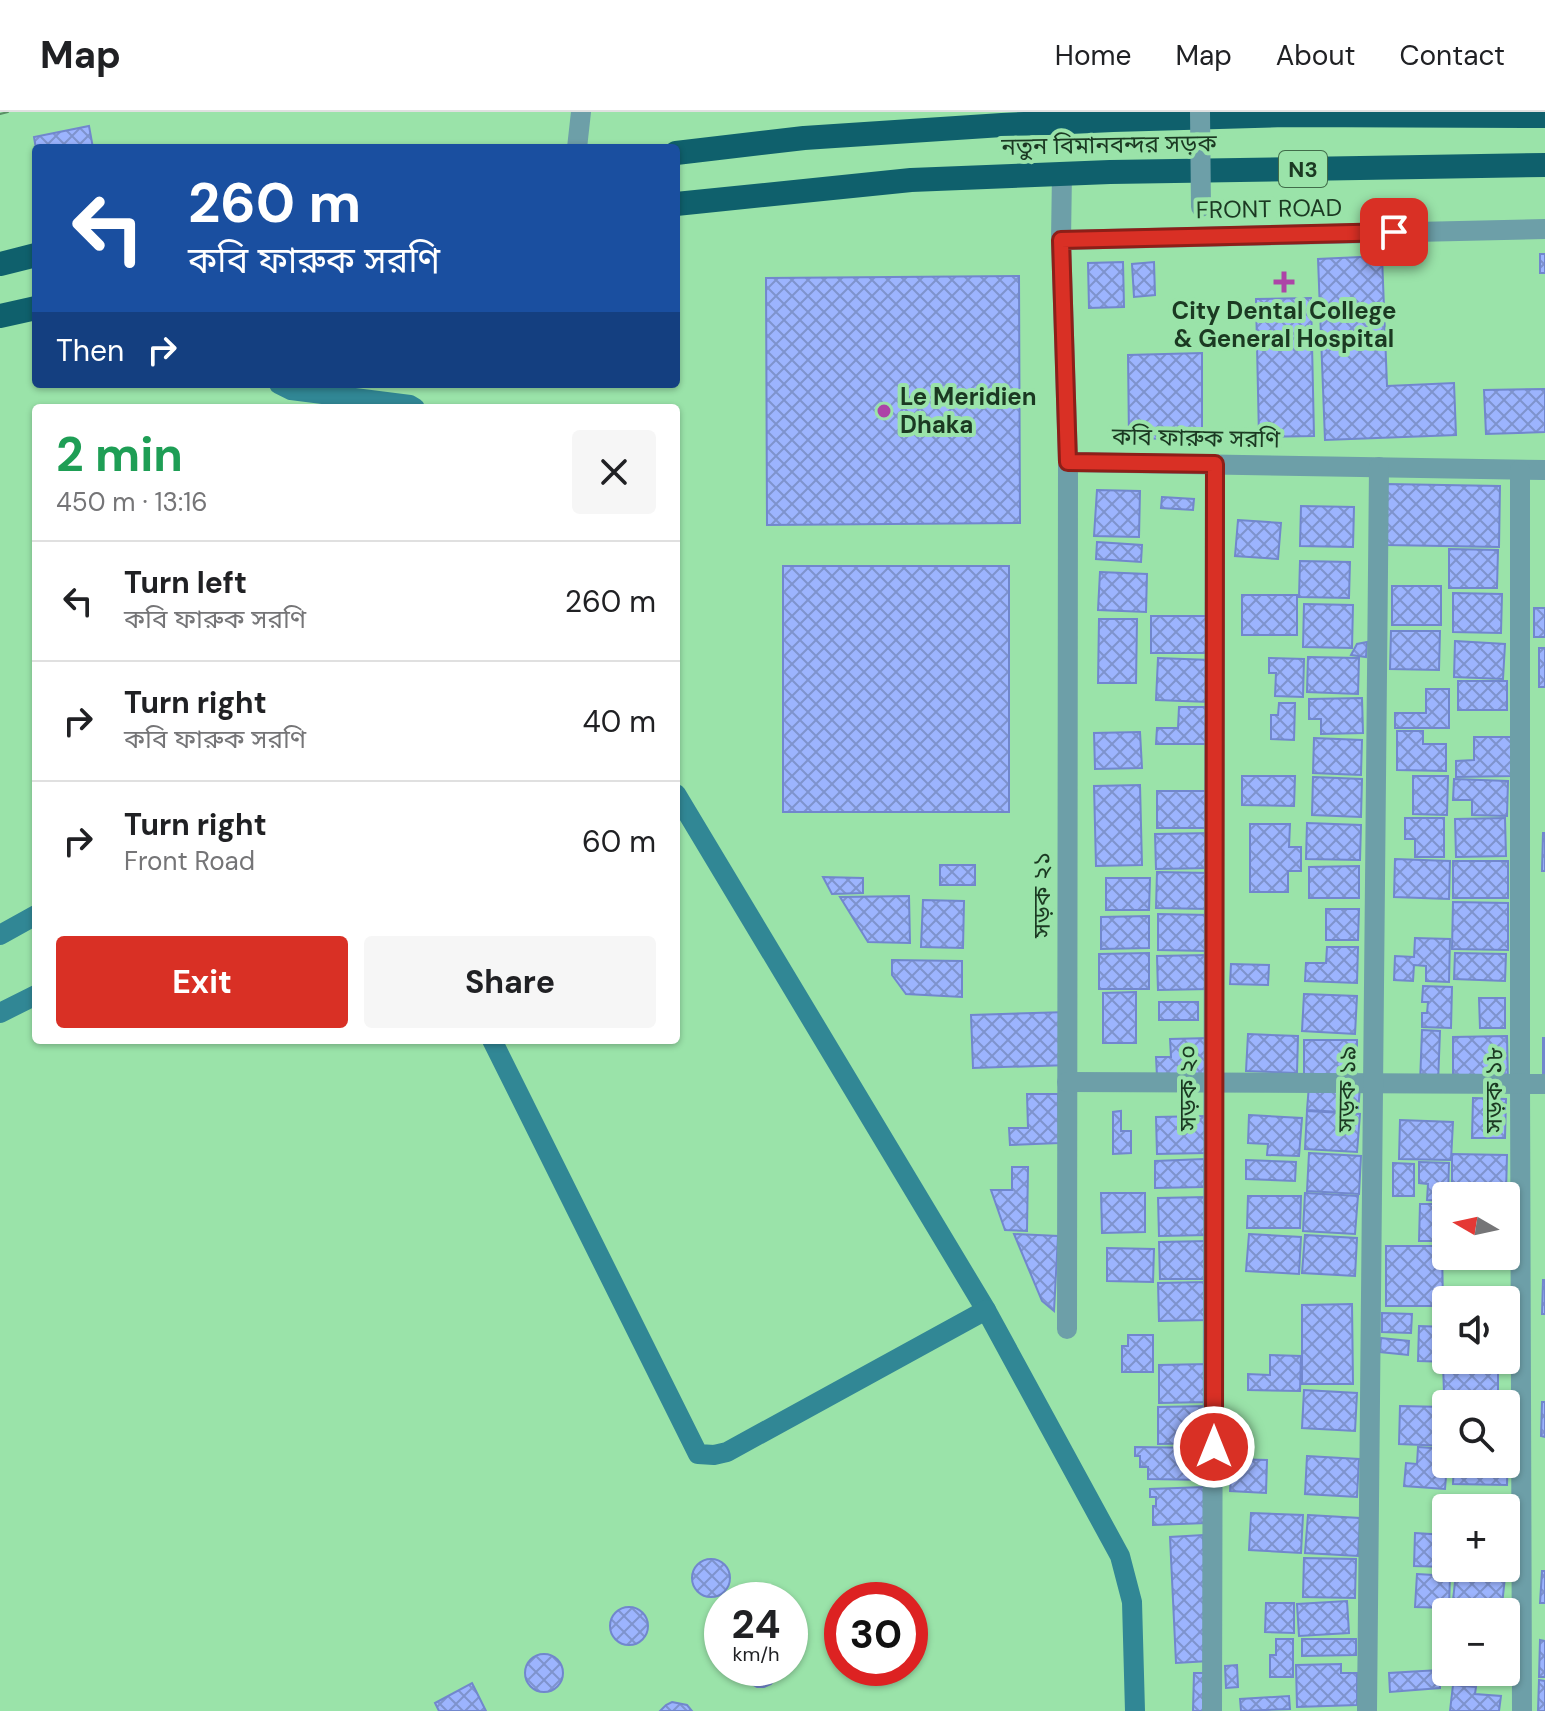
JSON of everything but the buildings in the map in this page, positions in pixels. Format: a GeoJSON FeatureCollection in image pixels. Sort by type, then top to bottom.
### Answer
{"type":"FeatureCollection","features":[{"type":"Feature","properties":{"kind":"highway","name":"নতুন বিমানবন্দর সড়ক"},"geometry":{"type":"LineString","coordinates":[[680,153],[804,138],[1002,125],[1264,114],[1545,116]]}},
{"type":"Feature","properties":{"kind":"highway","name":"নতুন বিমানবন্দর সড়ক"},"geometry":{"type":"LineString","coordinates":[[680,204],[911,180],[1062,173],[1545,165]]}},
{"type":"Feature","properties":{"kind":"highway"},"geometry":{"type":"LineString","coordinates":[[0,264],[32,256]]}},
{"type":"Feature","properties":{"kind":"highway"},"geometry":{"type":"LineString","coordinates":[[0,316],[32,309]]}},
{"type":"Feature","properties":{"kind":"main road"},"geometry":{"type":"LineString","coordinates":[[287,388],[401,404]]}},
{"type":"Feature","properties":{"kind":"main road"},"geometry":{"type":"LineString","coordinates":[[680,801],[986,1310],[1120,1556],[1132,1602],[1135,1711]]}},
{"type":"Feature","properties":{"kind":"main road"},"geometry":{"type":"LineString","coordinates":[[0,935],[32,917]]}},
{"type":"Feature","properties":{"kind":"main road"},"geometry":{"type":"LineString","coordinates":[[0,1013],[32,997]]}},
{"type":"Feature","properties":{"kind":"main road"},"geometry":{"type":"LineString","coordinates":[[494,1044],[698,1454],[727,1452],[986,1310]]}},
{"type":"Feature","properties":{"kind":"street"},"geometry":{"type":"LineString","coordinates":[[577,144],[581,112]]}},
{"type":"Feature","properties":{"kind":"street"},"geometry":{"type":"LineString","coordinates":[[1200,112],[1201,207]]}},
{"type":"Feature","properties":{"kind":"street"},"geometry":{"type":"LineString","coordinates":[[1062,173],[1068,462]]}},
{"type":"Feature","properties":{"kind":"street","name":"FRONT ROAD"},"geometry":{"type":"LineString","coordinates":[[1061,240],[1545,229]]}},
{"type":"Feature","properties":{"kind":"street","name":"কবি ফারুক সরণি"},"geometry":{"type":"LineString","coordinates":[[1068,462],[1545,470]]}},
{"type":"Feature","properties":{"kind":"street","name":"সড়ক ২১"},"geometry":{"type":"LineString","coordinates":[[1067,1329],[1068,462]]}},
{"type":"Feature","properties":{"kind":"street","name":"সড়ক ২০"},"geometry":{"type":"LineString","coordinates":[[1212,1711],[1215,464]]}},
{"type":"Feature","properties":{"kind":"street","name":"সড়ক ১৯"},"geometry":{"type":"LineString","coordinates":[[1367,1711],[1379,467]]}},
{"type":"Feature","properties":{"kind":"street","name":"সড়ক ১৮"},"geometry":{"type":"LineString","coordinates":[[1520,470],[1522,1711]]}},
{"type":"Feature","properties":{"kind":"street"},"geometry":{"type":"LineString","coordinates":[[1067,1082],[1545,1084]]}},
{"type":"Feature","properties":{"kind":"tram line"},"geometry":{"type":"LineString","coordinates":[[0,114],[8,112]]}},
{"type":"Feature","properties":{"kind":"place","name":"City Dental College & General Hospital"},"geometry":{"type":"Point","coordinates":[1284,282]}},
{"type":"Feature","properties":{"kind":"place","name":"Le Meridien Dhaka"},"geometry":{"type":"Point","coordinates":[884,411]}},
{"type":"Feature","properties":{"kind":"route"},"geometry":{"type":"LineString","coordinates":[[1214,1447],[1215,464],[1068,462],[1061,240],[1394,232]]}}]}
